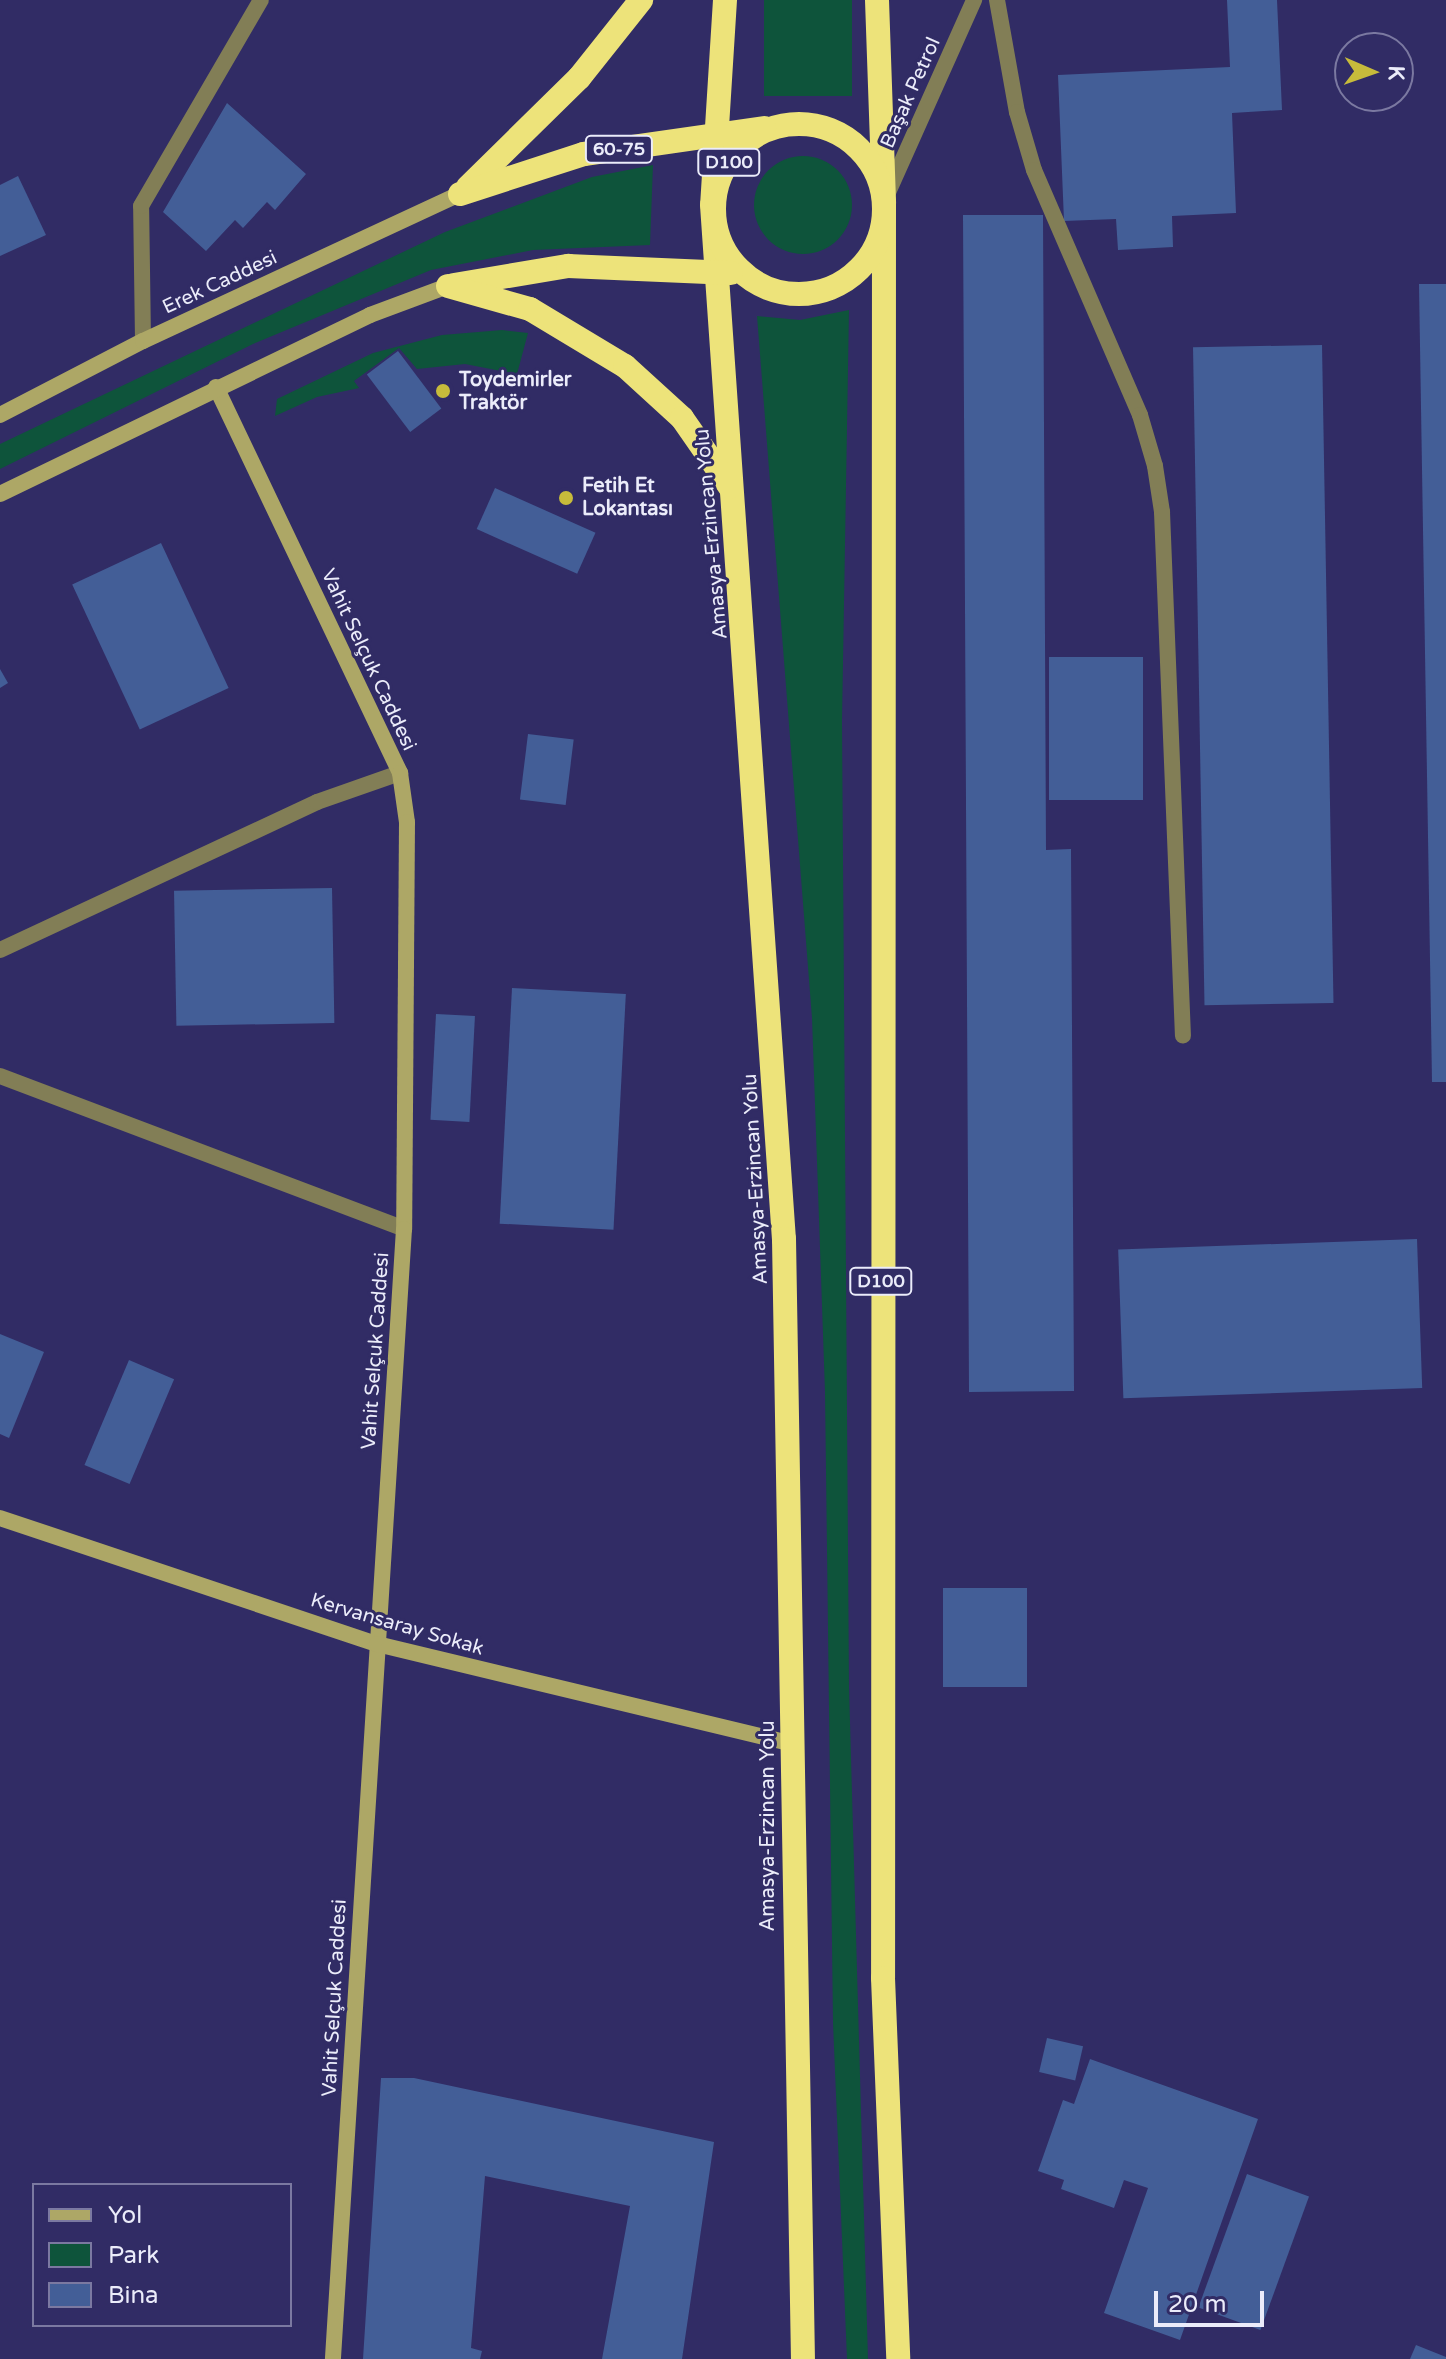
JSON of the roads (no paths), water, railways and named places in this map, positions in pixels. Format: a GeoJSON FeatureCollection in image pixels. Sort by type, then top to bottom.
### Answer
{"type":"FeatureCollection","features":[{"type":"Feature","properties":{"kind":"highway"},"geometry":{"type":"LineString","coordinates":[[460,194],[579,78],[641,0]]}},
{"type":"Feature","properties":{"kind":"highway","name":"Amasya-Erzincan Yolu"},"geometry":{"type":"LineString","coordinates":[[725,0],[713,135],[712,205],[731,489],[755,758],[784,1239],[803,2359]]}},
{"type":"Feature","properties":{"kind":"highway","name":"D100"},"geometry":{"type":"LineString","coordinates":[[877,0],[884,203],[883,1978],[898,2359]]}},
{"type":"Feature","properties":{"kind":"highway","name":"60-75"},"geometry":{"type":"LineString","coordinates":[[460,194],[550,162],[782,125]]}},
{"type":"Feature","properties":{"kind":"highway","name":"D100"},"geometry":{"type":"LineString","coordinates":[[782,125],[811,125],[838,133],[869,163],[884,203],[881,231],[869,257],[850,278],[824,291],[795,295],[767,289],[744,275],[726,254],[712,205],[721,175],[736,152],[757,135],[782,125]]}},
{"type":"Feature","properties":{"kind":"highway"},"geometry":{"type":"LineString","coordinates":[[448,286],[568,266],[715,271],[744,275]]}},
{"type":"Feature","properties":{"kind":"highway"},"geometry":{"type":"LineString","coordinates":[[448,286],[530,309],[625,366],[682,418],[731,489]]}},
{"type":"Feature","properties":{"kind":"street"},"geometry":{"type":"LineString","coordinates":[[143,341],[141,206],[261,0]]}},
{"type":"Feature","properties":{"kind":"street","name":"Başak Petrol"},"geometry":{"type":"LineString","coordinates":[[884,203],[974,0]]}},
{"type":"Feature","properties":{"kind":"street"},"geometry":{"type":"LineString","coordinates":[[997,0],[1017,112],[1034,170],[1140,415],[1155,466],[1162,512],[1183,1036]]}},
{"type":"Feature","properties":{"kind":"street","name":"Erek Caddesi"},"geometry":{"type":"LineString","coordinates":[[0,415],[143,341],[460,194]]}},
{"type":"Feature","properties":{"kind":"street"},"geometry":{"type":"LineString","coordinates":[[0,494],[370,315],[448,286]]}},
{"type":"Feature","properties":{"kind":"street","name":"Vahit Selçuk Caddesi"},"geometry":{"type":"LineString","coordinates":[[216,387],[400,773],[410,877],[404,1229],[333,2359]]}},
{"type":"Feature","properties":{"kind":"street"},"geometry":{"type":"LineString","coordinates":[[0,950],[317,802],[400,773]]}},
{"type":"Feature","properties":{"kind":"street"},"geometry":{"type":"LineString","coordinates":[[0,1076],[404,1229]]}},
{"type":"Feature","properties":{"kind":"street","name":"Kervansaray Sokak"},"geometry":{"type":"LineString","coordinates":[[0,1518],[377,1644],[792,1744]]}},
{"type":"Feature","properties":{"kind":"place","name":"Toydemirler Traktör"},"geometry":{"type":"Point","coordinates":[443,391]}},
{"type":"Feature","properties":{"kind":"place","name":"Fetih Et Lokantası"},"geometry":{"type":"Point","coordinates":[566,498]}}]}
